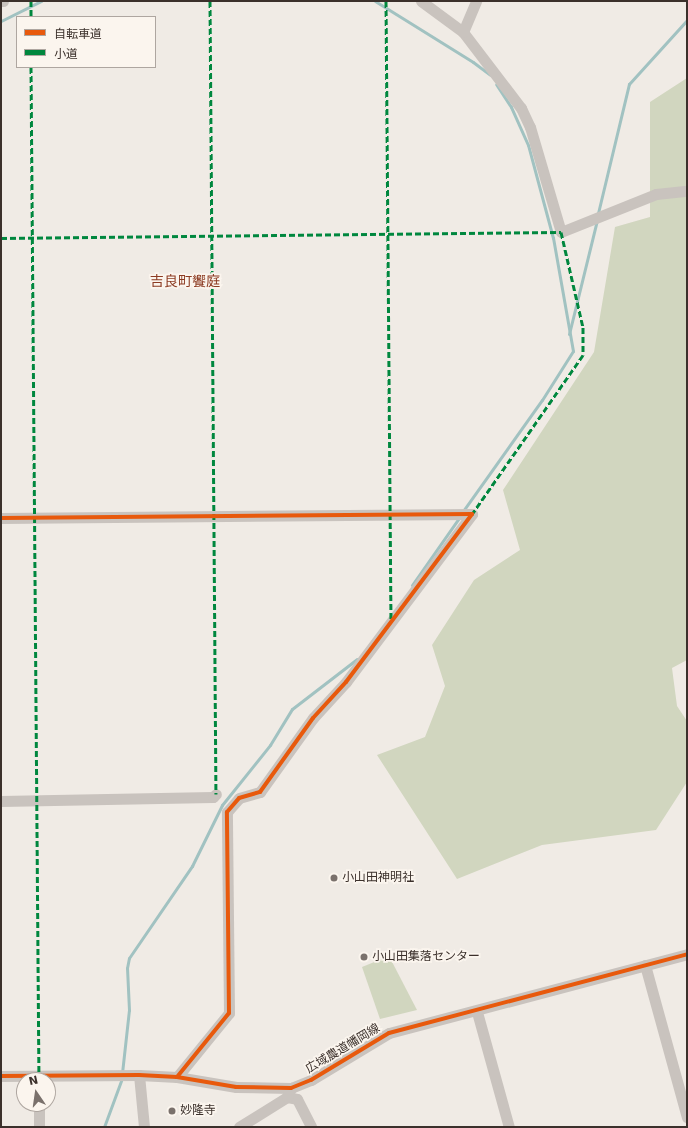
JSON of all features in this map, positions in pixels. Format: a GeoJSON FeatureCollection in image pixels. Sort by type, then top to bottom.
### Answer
{"type":"FeatureCollection","features":[{"type":"Feature","properties":{"kind":"street"},"geometry":{"type":"LineString","coordinates":[[421,1],[463,32],[516,102],[530,127],[561,232],[656,194],[687,191]]}},
{"type":"Feature","properties":{"kind":"street"},"geometry":{"type":"LineString","coordinates":[[463,32],[476,1]]}},
{"type":"Feature","properties":{"kind":"street"},"geometry":{"type":"LineString","coordinates":[[1,518],[472,514],[346,682],[313,718],[260,792],[239,798],[227,812],[229,1013],[177,1076]]}},
{"type":"Feature","properties":{"kind":"street"},"geometry":{"type":"LineString","coordinates":[[1,801],[213,797],[216,794]]}},
{"type":"Feature","properties":{"kind":"street","name":"広域農道幡岡線"},"geometry":{"type":"LineString","coordinates":[[56,1077],[115,1075],[177,1076],[236,1087],[289,1093],[389,1033],[477,1012],[687,954]]}},
{"type":"Feature","properties":{"kind":"street"},"geometry":{"type":"LineString","coordinates":[[645,966],[687,1117]]}},
{"type":"Feature","properties":{"kind":"street"},"geometry":{"type":"LineString","coordinates":[[477,1012],[509,1127]]}},
{"type":"Feature","properties":{"kind":"street"},"geometry":{"type":"LineString","coordinates":[[134,1075],[144,1127]]}},
{"type":"Feature","properties":{"kind":"street","name":"広域農道幡岡線"},"geometry":{"type":"LineString","coordinates":[[1,1076],[16,1077]]}},
{"type":"Feature","properties":{"kind":"street"},"geometry":{"type":"LineString","coordinates":[[239,1127],[289,1093],[297,1099],[311,1127]]}},
{"type":"Feature","properties":{"kind":"street"},"geometry":{"type":"LineString","coordinates":[[39,1112],[39,1127]]}},
{"type":"Feature","properties":{"kind":"green space"},"geometry":{"type":"Polygon","coordinates":[[[687,78],[687,660],[672,668],[677,706],[687,721],[687,782],[656,830],[542,845],[457,879],[377,755],[425,737],[445,686],[432,645],[474,580],[520,550],[503,490],[594,352],[615,227],[650,217],[650,102],[687,78]]]}},
{"type":"Feature","properties":{"kind":"green space"},"geometry":{"type":"Polygon","coordinates":[[[389,956],[417,1010],[380,1019],[362,967],[389,956]]]}},
{"type":"Feature","properties":{"kind":"waterway"},"geometry":{"type":"LineString","coordinates":[[1,21],[41,1]]}},
{"type":"Feature","properties":{"kind":"waterway"},"geometry":{"type":"LineString","coordinates":[[375,1],[473,62],[490,75]]}},
{"type":"Feature","properties":{"kind":"waterway"},"geometry":{"type":"LineString","coordinates":[[598,213],[629,84],[687,20]]}},
{"type":"Feature","properties":{"kind":"waterway"},"geometry":{"type":"LineString","coordinates":[[463,511],[542,400],[573,351],[553,238],[528,145],[511,107],[496,84]]}},
{"type":"Feature","properties":{"kind":"waterway"},"geometry":{"type":"LineString","coordinates":[[569,334],[597,220]]}},
{"type":"Feature","properties":{"kind":"waterway"},"geometry":{"type":"LineString","coordinates":[[412,585],[459,518]]}},
{"type":"Feature","properties":{"kind":"waterway"},"geometry":{"type":"LineString","coordinates":[[122,1073],[129,1010],[127,968],[129,958],[192,866],[222,805],[270,745],[292,709],[357,659]]}},
{"type":"Feature","properties":{"kind":"waterway"},"geometry":{"type":"LineString","coordinates":[[104,1127],[122,1078]]}},
{"type":"Feature","properties":{"kind":"marked path"},"geometry":{"type":"LineString","coordinates":[[31,1],[31,16]]}},
{"type":"Feature","properties":{"kind":"marked path"},"geometry":{"type":"LineString","coordinates":[[210,1],[216,794]]}},
{"type":"Feature","properties":{"kind":"marked path"},"geometry":{"type":"LineString","coordinates":[[386,1],[391,621]]}},
{"type":"Feature","properties":{"kind":"marked path"},"geometry":{"type":"LineString","coordinates":[[31,68],[39,1072]]}},
{"type":"Feature","properties":{"kind":"marked path"},"geometry":{"type":"LineString","coordinates":[[1,238],[561,232],[583,327],[583,355],[472,514]]}},
{"type":"Feature","properties":{"kind":"cycle path"},"geometry":{"type":"LineString","coordinates":[[1,518],[472,514]]}},
{"type":"Feature","properties":{"kind":"cycle path"},"geometry":{"type":"LineString","coordinates":[[177,1077],[229,1013],[227,812],[239,798],[260,792],[313,718],[346,682],[472,514]]}},
{"type":"Feature","properties":{"kind":"cycle path"},"geometry":{"type":"LineString","coordinates":[[1,1076],[139,1075],[177,1077],[236,1087],[291,1088],[311,1080],[389,1033],[687,954]]}},
{"type":"Feature","properties":{"kind":"place","name":"小山田神明社"},"geometry":{"type":"Point","coordinates":[334,878]}},
{"type":"Feature","properties":{"kind":"place","name":"小山田集落センター"},"geometry":{"type":"Point","coordinates":[364,957]}},
{"type":"Feature","properties":{"kind":"place","name":"妙隆寺"},"geometry":{"type":"Point","coordinates":[172,1111]}},
{"type":"Feature","properties":{"kind":"district","name":"吉良町饗庭"},"geometry":{"type":"Point","coordinates":[185,281]}}]}
